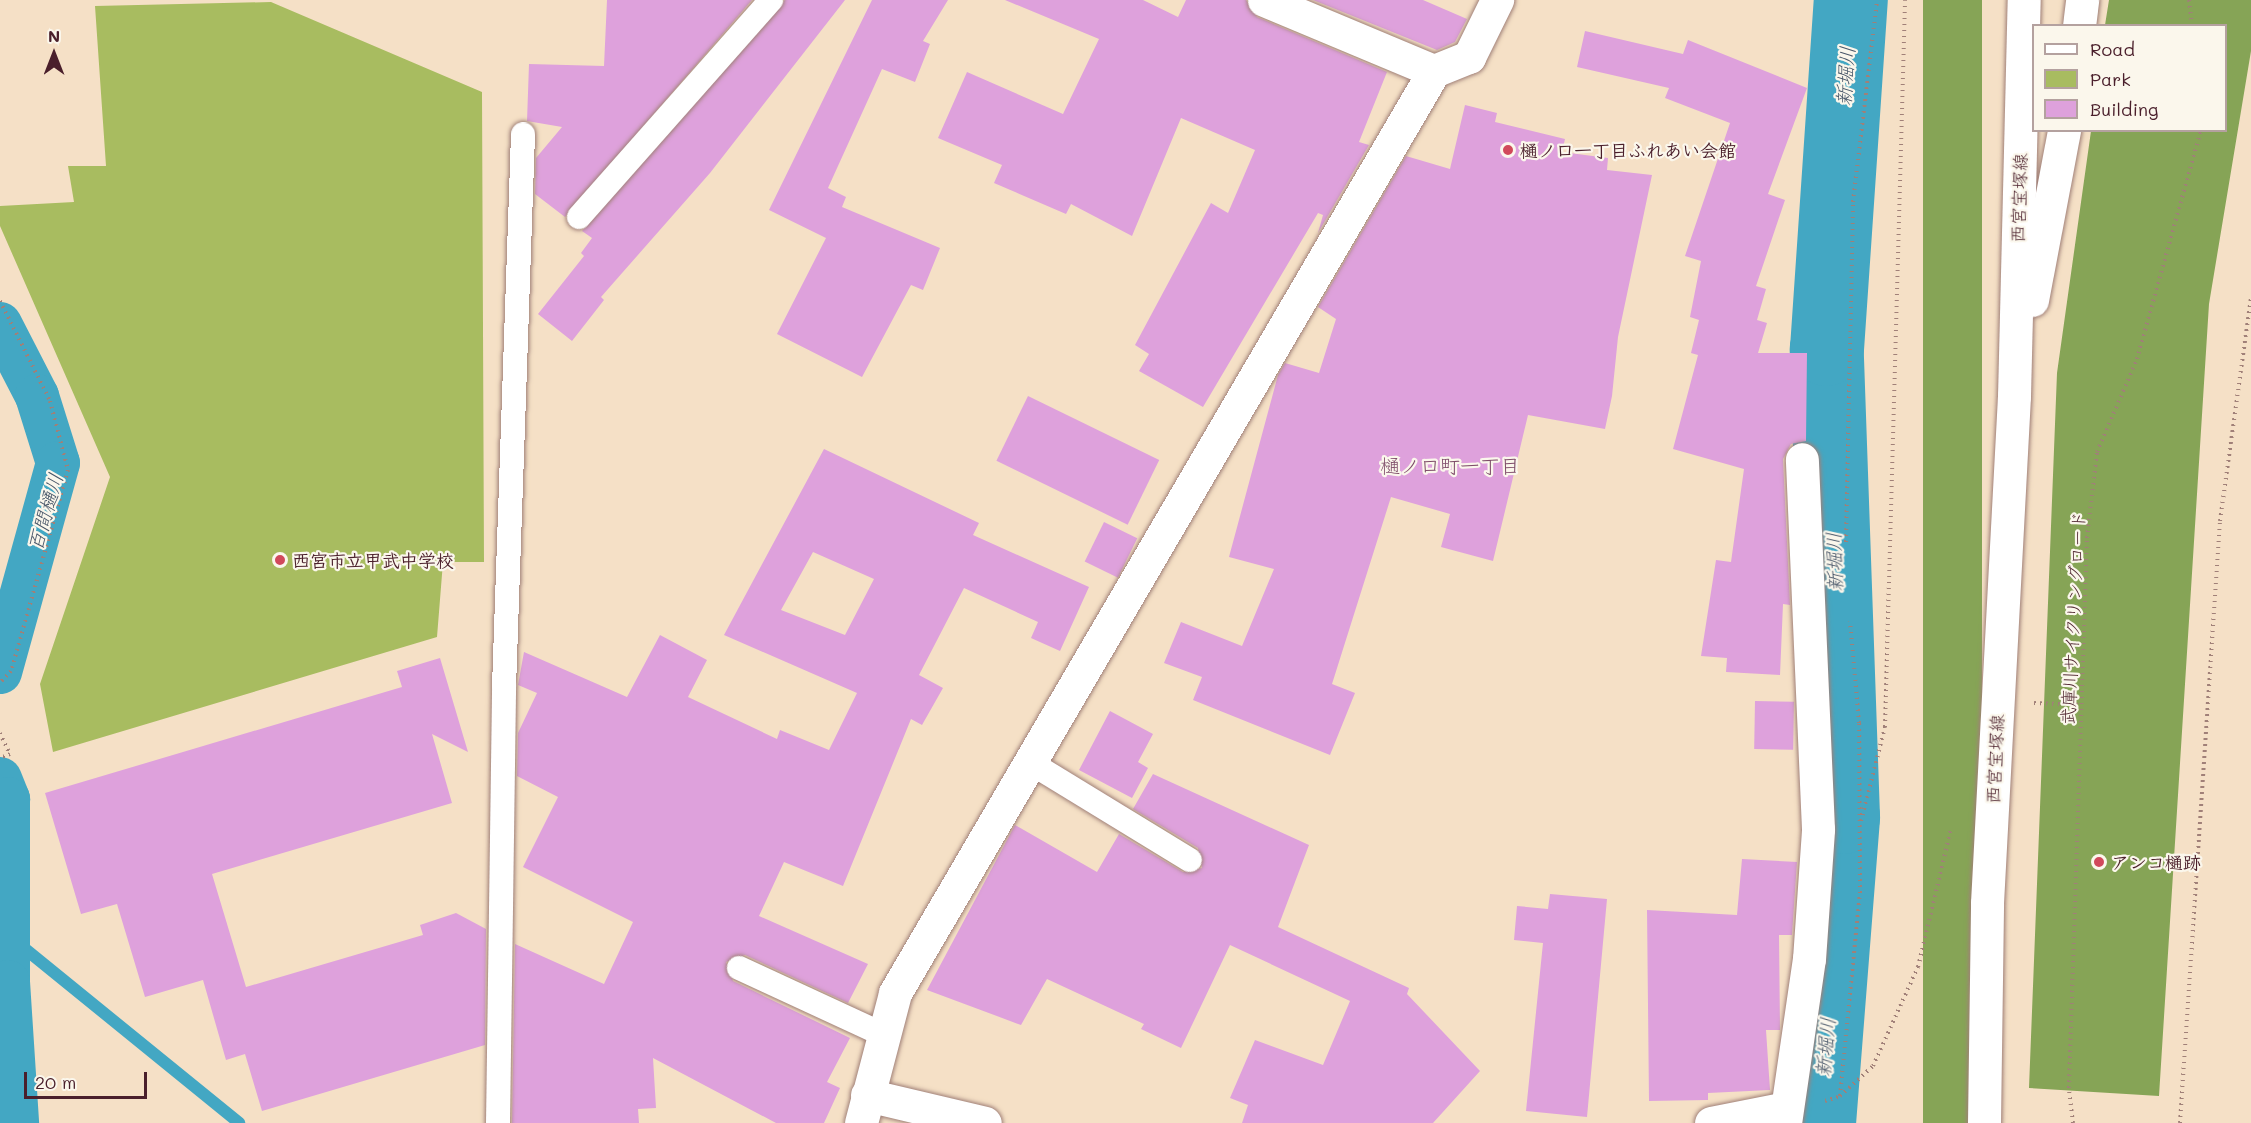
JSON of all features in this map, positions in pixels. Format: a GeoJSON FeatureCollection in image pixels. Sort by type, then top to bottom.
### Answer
{"type":"FeatureCollection","features":[{"type":"Feature","properties":{"kind":"street"},"geometry":{"type":"LineString","coordinates":[[1264,0],[1434,71]]}},
{"type":"Feature","properties":{"kind":"street"},"geometry":{"type":"LineString","coordinates":[[986,1123],[864,1109],[895,993],[1434,71],[1468,57],[1497,0]]}},
{"type":"Feature","properties":{"kind":"street","name":"西宮宝塚線"},"geometry":{"type":"LineString","coordinates":[[1984,1123],[1998,701],[2014,396],[2024,0]]}},
{"type":"Feature","properties":{"kind":"street"},"geometry":{"type":"LineString","coordinates":[[2079,24],[2082,0]]}},
{"type":"Feature","properties":{"kind":"street","name":"西宮宝塚線"},"geometry":{"type":"LineString","coordinates":[[2014,396],[2064,132]]}},
{"type":"Feature","properties":{"kind":"street"},"geometry":{"type":"LineString","coordinates":[[1711,1123],[1786,1116],[1809,959],[1818,829],[1802,459]]}},
{"type":"Feature","properties":{"kind":"lane"},"geometry":{"type":"LineString","coordinates":[[579,217],[771,0]]}},
{"type":"Feature","properties":{"kind":"lane"},"geometry":{"type":"LineString","coordinates":[[498,1123],[504,687],[523,135]]}},
{"type":"Feature","properties":{"kind":"lane"},"geometry":{"type":"LineString","coordinates":[[1031,763],[1190,860]]}},
{"type":"Feature","properties":{"kind":"lane"},"geometry":{"type":"LineString","coordinates":[[739,968],[884,1035]]}},
{"type":"Feature","properties":{"kind":"path"},"geometry":{"type":"LineString","coordinates":[[1846,554],[1853,202],[1877,0]]}},
{"type":"Feature","properties":{"kind":"path"},"geometry":{"type":"LineString","coordinates":[[1859,826],[1885,727],[1905,0]]}},
{"type":"Feature","properties":{"kind":"path"},"geometry":{"type":"LineString","coordinates":[[2189,0],[2192,24]]}},
{"type":"Feature","properties":{"kind":"path","name":"武庫川サイクリングロード"},"geometry":{"type":"LineString","coordinates":[[2073,1123],[2069,1088],[2087,538],[2097,452],[2137,359],[2200,132]]}},
{"type":"Feature","properties":{"kind":"path"},"geometry":{"type":"LineString","coordinates":[[2180,1123],[2220,521],[2251,299]]}},
{"type":"Feature","properties":{"kind":"path"},"geometry":{"type":"LineString","coordinates":[[0,301],[50,401],[68,470],[11,671],[0,683]]}},
{"type":"Feature","properties":{"kind":"path"},"geometry":{"type":"LineString","coordinates":[[1840,1096],[1860,893],[1859,723],[1849,611]]}},
{"type":"Feature","properties":{"kind":"path"},"geometry":{"type":"LineString","coordinates":[[1998,701],[2082,705]]}},
{"type":"Feature","properties":{"kind":"path"},"geometry":{"type":"LineString","coordinates":[[0,733],[10,754],[0,758]]}},
{"type":"Feature","properties":{"kind":"path"},"geometry":{"type":"LineString","coordinates":[[1832,1100],[1840,1096],[1873,1066],[1918,967],[1954,816]]}},
{"type":"Feature","properties":{"kind":"green space"},"geometry":{"type":"Polygon","coordinates":[[[1923,0],[1982,0],[1982,1123],[1923,1123],[1923,0]]]}},
{"type":"Feature","properties":{"kind":"green space"},"geometry":{"type":"Polygon","coordinates":[[[2109,0],[2251,0],[2251,51],[2209,304],[2159,1096],[2029,1088],[2057,373],[2091,132],[2227,132],[2227,24],[2105,24],[2109,0]]]}},
{"type":"Feature","properties":{"kind":"green space"},"geometry":{"type":"Polygon","coordinates":[[[271,2],[482,92],[484,562],[443,562],[437,637],[53,752],[40,684],[110,477],[0,226],[0,206],[74,202],[68,166],[106,166],[95,6],[271,2]]]}},
{"type":"Feature","properties":{"kind":"building"},"geometry":{"type":"Polygon","coordinates":[[[607,0],[752,0],[565,217],[535,194],[536,158],[562,127],[527,121],[529,64],[604,66],[607,0]]]}},
{"type":"Feature","properties":{"kind":"building"},"geometry":{"type":"Polygon","coordinates":[[[785,0],[845,0],[710,173],[601,297],[604,300],[572,341],[538,314],[584,256],[581,253],[592,238],[582,231],[785,0]]]}},
{"type":"Feature","properties":{"kind":"building"},"geometry":{"type":"Polygon","coordinates":[[[872,0],[948,0],[923,41],[930,44],[915,82],[882,69],[828,188],[846,197],[842,207],[940,248],[923,290],[911,285],[862,377],[777,334],[826,238],[769,210],[872,0]]]}},
{"type":"Feature","properties":{"kind":"building"},"geometry":{"type":"Polygon","coordinates":[[[1005,0],[1143,0],[1178,17],[1186,0],[1246,0],[1257,17],[1387,72],[1359,142],[1369,145],[1318,233],[1323,215],[1318,213],[1203,407],[1139,371],[1149,354],[1135,345],[1211,203],[1228,213],[1255,150],[1181,118],[1132,236],[1071,204],[1066,214],[994,183],[1002,165],[938,138],[967,72],[1063,114],[1099,39],[1005,0]]]}},
{"type":"Feature","properties":{"kind":"building"},"geometry":{"type":"Polygon","coordinates":[[[1313,0],[1423,0],[1467,19],[1455,42],[1437,50],[1313,0]]]}},
{"type":"Feature","properties":{"kind":"building"},"geometry":{"type":"Polygon","coordinates":[[[1585,31],[1683,54],[1688,40],[1807,88],[1768,194],[1785,200],[1756,286],[1766,289],[1757,320],[1767,323],[1758,353],[1807,353],[1806,441],[1791,444],[1783,459],[1790,605],[1783,604],[1780,675],[1726,672],[1727,658],[1701,656],[1716,560],[1731,562],[1744,469],[1673,449],[1698,355],[1691,353],[1699,320],[1690,317],[1701,261],[1685,256],[1730,123],[1665,98],[1669,88],[1577,67],[1585,31]]]}},
{"type":"Feature","properties":{"kind":"building"},"geometry":{"type":"Polygon","coordinates":[[[1465,105],[1497,113],[1495,122],[1565,139],[1562,152],[1608,158],[1607,170],[1652,175],[1618,337],[1612,396],[1605,429],[1528,415],[1493,561],[1441,547],[1450,514],[1391,497],[1332,684],[1355,693],[1330,755],[1193,700],[1202,677],[1164,663],[1181,622],[1242,646],[1274,569],[1229,557],[1278,375],[1285,363],[1319,373],[1336,319],[1318,307],[1406,156],[1450,169],[1465,105]]]}},
{"type":"Feature","properties":{"kind":"building"},"geometry":{"type":"Polygon","coordinates":[[[1028,396],[1159,460],[1128,525],[996,461],[1028,396]]]}},
{"type":"Feature","properties":{"kind":"building"},"geometry":{"type":"Polygon","coordinates":[[[824,449],[979,523],[973,535],[1089,587],[1060,651],[1031,638],[1038,622],[964,588],[919,675],[943,688],[922,725],[911,719],[843,886],[784,862],[759,916],[868,964],[848,1003],[745,955],[726,962],[733,981],[850,1038],[827,1082],[840,1088],[824,1123],[776,1123],[653,1058],[656,1108],[638,1109],[639,1123],[512,1123],[515,944],[604,984],[633,922],[523,867],[558,797],[517,776],[518,733],[537,693],[518,685],[524,652],[627,697],[660,635],[707,660],[688,697],[777,739],[780,730],[829,750],[857,693],[724,635],[824,449]],[[813,552],[781,610],[845,635],[874,579],[813,552]]]}},
{"type":"Feature","properties":{"kind":"building"},"geometry":{"type":"Polygon","coordinates":[[[1104,522],[1137,538],[1118,578],[1085,562],[1104,522]]]}},
{"type":"Feature","properties":{"kind":"building"},"geometry":{"type":"Polygon","coordinates":[[[440,658],[468,752],[432,734],[452,803],[212,874],[246,987],[423,935],[420,925],[456,913],[486,929],[485,1045],[262,1111],[245,1054],[226,1060],[203,980],[145,997],[117,904],[81,914],[45,793],[402,687],[397,671],[440,658]]]}},
{"type":"Feature","properties":{"kind":"building"},"geometry":{"type":"Polygon","coordinates":[[[1755,701],[1794,702],[1793,750],[1754,749],[1755,701]]]}},
{"type":"Feature","properties":{"kind":"building"},"geometry":{"type":"Polygon","coordinates":[[[1110,711],[1153,734],[1138,762],[1148,768],[1132,798],[1079,770],[1110,711]]]}},
{"type":"Feature","properties":{"kind":"building"},"geometry":{"type":"Polygon","coordinates":[[[1153,774],[1309,845],[1278,927],[1409,988],[1407,994],[1480,1071],[1433,1123],[1242,1123],[1248,1105],[1230,1098],[1255,1040],[1323,1065],[1350,1001],[1230,945],[1181,1048],[1141,1029],[1144,1024],[1047,979],[1021,1025],[927,990],[1015,825],[1097,872],[1119,834],[1183,872],[1202,868],[1198,848],[1133,809],[1153,774]]]}},
{"type":"Feature","properties":{"kind":"building"},"geometry":{"type":"Polygon","coordinates":[[[1742,859],[1797,862],[1792,935],[1779,935],[1780,1030],[1766,1030],[1770,1090],[1708,1093],[1708,1100],[1649,1101],[1647,910],[1737,915],[1742,859]]]}},
{"type":"Feature","properties":{"kind":"building"},"geometry":{"type":"Polygon","coordinates":[[[1550,894],[1607,899],[1587,1117],[1526,1111],[1543,943],[1514,940],[1517,906],[1548,909],[1550,894]]]}},
{"type":"Feature","properties":{"kind":"waterway","name":"新堀川"},"geometry":{"type":"LineString","coordinates":[[1819,1123],[1843,817],[1827,349],[1851,0]]}},
{"type":"Feature","properties":{"kind":"waterway","name":"百間樋川"},"geometry":{"type":"LineString","coordinates":[[0,324],[37,396],[58,463],[0,672]]}},
{"type":"Feature","properties":{"kind":"waterway"},"geometry":{"type":"LineString","coordinates":[[0,779],[8,799],[8,982],[17,1123]]}},
{"type":"Feature","properties":{"kind":"waterway"},"geometry":{"type":"LineString","coordinates":[[8,935],[239,1123]]}},
{"type":"Feature","properties":{"kind":"place","name":"樋ノ口一丁目ふれあい会館"},"geometry":{"type":"Point","coordinates":[1508,150]}},
{"type":"Feature","properties":{"kind":"place","name":"西宮市立甲武中学校"},"geometry":{"type":"Point","coordinates":[280,560]}},
{"type":"Feature","properties":{"kind":"place","name":"アンコ樋跡"},"geometry":{"type":"Point","coordinates":[2099,862]}},
{"type":"Feature","properties":{"kind":"district","name":"樋ノ口町一丁目"},"geometry":{"type":"Point","coordinates":[1450,465]}}]}
